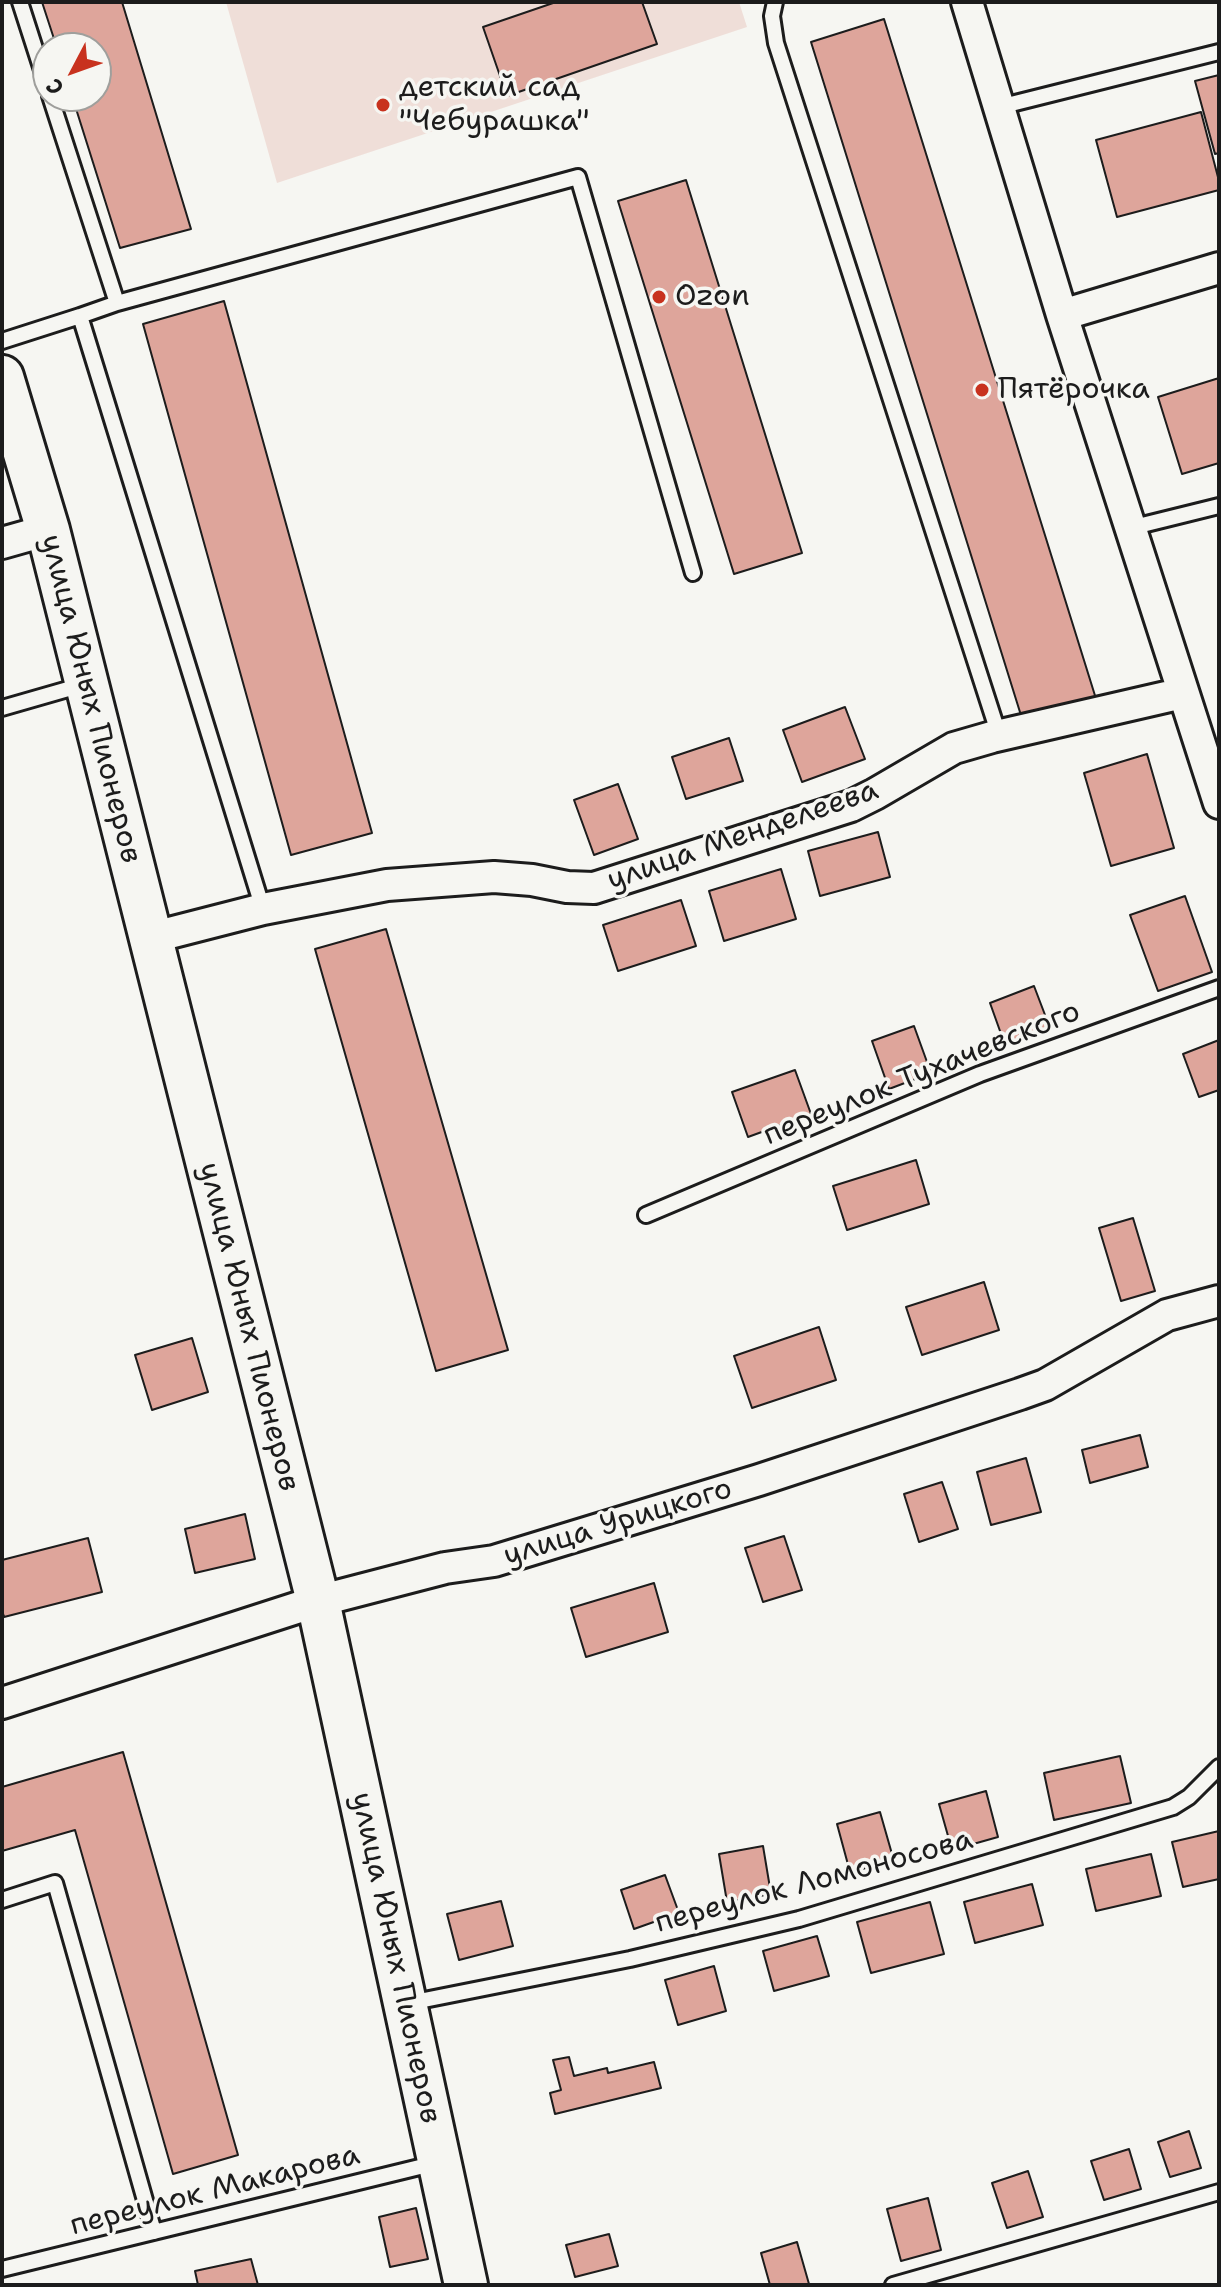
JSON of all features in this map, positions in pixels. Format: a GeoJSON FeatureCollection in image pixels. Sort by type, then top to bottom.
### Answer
{"type":"FeatureCollection","features":[{"type":"Feature","properties":{"kind":"main road","name":"улица Юных Пионеров"},"geometry":{"type":"LineString","coordinates":[[2,377],[48,530],[318,1601],[466,2285]]}},
{"type":"Feature","properties":{"kind":"street"},"geometry":{"type":"LineString","coordinates":[[967,2],[1062,315],[1219,803]]}},
{"type":"Feature","properties":{"kind":"street"},"geometry":{"type":"LineString","coordinates":[[1062,315],[1219,268]]}},
{"type":"Feature","properties":{"kind":"street"},"geometry":{"type":"LineString","coordinates":[[2,543],[48,530]]}},
{"type":"Feature","properties":{"kind":"street","name":"улица Менделеева"},"geometry":{"type":"LineString","coordinates":[[150,938],[263,909],[387,885],[494,877],[594,888],[851,806],[954,748],[1183,693]]}},
{"type":"Feature","properties":{"kind":"street","name":"улица Урицкого"},"geometry":{"type":"LineString","coordinates":[[2,1703],[318,1601],[445,1568],[494,1561],[759,1480],[1020,1394],[1045,1385],[1167,1315],[1219,1301]]}},
{"type":"Feature","properties":{"kind":"lane"},"geometry":{"type":"LineString","coordinates":[[20,2],[32,39]]}},
{"type":"Feature","properties":{"kind":"lane"},"geometry":{"type":"LineString","coordinates":[[775,2],[772,16],[776,43],[999,735]]}},
{"type":"Feature","properties":{"kind":"lane"},"geometry":{"type":"LineString","coordinates":[[999,107],[1219,52]]}},
{"type":"Feature","properties":{"kind":"lane"},"geometry":{"type":"LineString","coordinates":[[55,112],[117,303]]}},
{"type":"Feature","properties":{"kind":"lane"},"geometry":{"type":"LineString","coordinates":[[2,341],[117,303],[578,177],[693,573]]}},
{"type":"Feature","properties":{"kind":"lane"},"geometry":{"type":"LineString","coordinates":[[80,316],[263,909]]}},
{"type":"Feature","properties":{"kind":"lane"},"geometry":{"type":"LineString","coordinates":[[1130,528],[1219,506]]}},
{"type":"Feature","properties":{"kind":"lane"},"geometry":{"type":"LineString","coordinates":[[2,708],[87,684]]}},
{"type":"Feature","properties":{"kind":"lane","name":"переулок Тухачевского"},"geometry":{"type":"LineString","coordinates":[[646,1215],[980,1074],[1219,988]]}},
{"type":"Feature","properties":{"kind":"lane","name":"переулок Ломоносова"},"geometry":{"type":"LineString","coordinates":[[405,2004],[630,1959],[799,1919],[1173,1807],[1189,1797],[1219,1767]]}},
{"type":"Feature","properties":{"kind":"lane"},"geometry":{"type":"LineString","coordinates":[[2,1900],[55,1883],[154,2232]]}},
{"type":"Feature","properties":{"kind":"lane","name":"переулок Макарова"},"geometry":{"type":"LineString","coordinates":[[2,2269],[440,2162]]}},
{"type":"Feature","properties":{"kind":"lane"},"geometry":{"type":"LineString","coordinates":[[893,2285],[1219,2192]]}},
{"type":"Feature","properties":{"kind":"shaded area","name":"детский сад \"Чебурашка\""},"geometry":{"type":"Polygon","coordinates":[[[226,2],[739,2],[747,27],[277,183],[226,2]]]}},
{"type":"Feature","properties":{"kind":"building"},"geometry":{"type":"Polygon","coordinates":[[[42,2],[122,2],[191,229],[120,248],[77,112],[112,112],[112,32],[52,32],[42,2]]]}},
{"type":"Feature","properties":{"kind":"building"},"geometry":{"type":"Polygon","coordinates":[[[556,2],[642,2],[657,44],[507,96],[483,27],[556,2]]]}},
{"type":"Feature","properties":{"kind":"building"},"geometry":{"type":"Polygon","coordinates":[[[884,19],[1097,702],[1024,725],[811,42],[884,19]]]}},
{"type":"Feature","properties":{"kind":"building"},"geometry":{"type":"Polygon","coordinates":[[[1219,75],[1219,153],[1215,154],[1195,81],[1219,75]]]}},
{"type":"Feature","properties":{"kind":"building"},"geometry":{"type":"Polygon","coordinates":[[[1201,112],[1219,190],[1117,217],[1096,140],[1201,112]]]}},
{"type":"Feature","properties":{"kind":"building"},"geometry":{"type":"Polygon","coordinates":[[[686,180],[802,553],[734,574],[618,201],[686,180]]]}},
{"type":"Feature","properties":{"kind":"building"},"geometry":{"type":"Polygon","coordinates":[[[224,301],[372,833],[291,855],[143,324],[224,301]]]}},
{"type":"Feature","properties":{"kind":"building"},"geometry":{"type":"Polygon","coordinates":[[[1219,378],[1219,463],[1182,474],[1158,397],[1219,378]]]}},
{"type":"Feature","properties":{"kind":"building"},"geometry":{"type":"Polygon","coordinates":[[[845,707],[865,759],[802,782],[783,730],[845,707]]]}},
{"type":"Feature","properties":{"kind":"building"},"geometry":{"type":"Polygon","coordinates":[[[729,738],[743,781],[686,799],[672,757],[729,738]]]}},
{"type":"Feature","properties":{"kind":"building"},"geometry":{"type":"Polygon","coordinates":[[[1147,754],[1174,848],[1111,866],[1084,773],[1147,754]]]}},
{"type":"Feature","properties":{"kind":"building"},"geometry":{"type":"Polygon","coordinates":[[[618,784],[638,839],[594,855],[574,800],[618,784]]]}},
{"type":"Feature","properties":{"kind":"building"},"geometry":{"type":"Polygon","coordinates":[[[878,832],[890,877],[820,896],[808,851],[878,832]]]}},
{"type":"Feature","properties":{"kind":"building"},"geometry":{"type":"Polygon","coordinates":[[[781,869],[796,919],[724,941],[709,891],[781,869]]]}},
{"type":"Feature","properties":{"kind":"building"},"geometry":{"type":"Polygon","coordinates":[[[1185,896],[1212,972],[1158,991],[1130,915],[1185,896]]]}},
{"type":"Feature","properties":{"kind":"building"},"geometry":{"type":"Polygon","coordinates":[[[681,900],[696,946],[618,971],[603,925],[681,900]]]}},
{"type":"Feature","properties":{"kind":"building"},"geometry":{"type":"Polygon","coordinates":[[[386,929],[508,1350],[436,1371],[315,949],[386,929]]]}},
{"type":"Feature","properties":{"kind":"building"},"geometry":{"type":"Polygon","coordinates":[[[1034,986],[1050,1028],[1005,1045],[990,1003],[1034,986]]]}},
{"type":"Feature","properties":{"kind":"building"},"geometry":{"type":"Polygon","coordinates":[[[914,1026],[931,1073],[889,1089],[872,1041],[914,1026]]]}},
{"type":"Feature","properties":{"kind":"building"},"geometry":{"type":"Polygon","coordinates":[[[1219,1040],[1219,1090],[1199,1097],[1183,1054],[1219,1040]]]}},
{"type":"Feature","properties":{"kind":"building"},"geometry":{"type":"Polygon","coordinates":[[[795,1070],[811,1114],[748,1137],[732,1092],[795,1070]]]}},
{"type":"Feature","properties":{"kind":"building"},"geometry":{"type":"Polygon","coordinates":[[[916,1160],[929,1204],[847,1230],[833,1186],[916,1160]]]}},
{"type":"Feature","properties":{"kind":"building"},"geometry":{"type":"Polygon","coordinates":[[[1133,1218],[1155,1291],[1121,1301],[1099,1228],[1133,1218]]]}},
{"type":"Feature","properties":{"kind":"building"},"geometry":{"type":"Polygon","coordinates":[[[984,1282],[999,1330],[922,1355],[906,1307],[984,1282]]]}},
{"type":"Feature","properties":{"kind":"building"},"geometry":{"type":"Polygon","coordinates":[[[819,1327],[836,1380],[752,1408],[734,1356],[819,1327]]]}},
{"type":"Feature","properties":{"kind":"building"},"geometry":{"type":"Polygon","coordinates":[[[192,1338],[208,1392],[152,1410],[135,1355],[192,1338]]]}},
{"type":"Feature","properties":{"kind":"building"},"geometry":{"type":"Polygon","coordinates":[[[1140,1435],[1148,1467],[1090,1483],[1082,1450],[1140,1435]]]}},
{"type":"Feature","properties":{"kind":"building"},"geometry":{"type":"Polygon","coordinates":[[[1026,1458],[1041,1512],[991,1525],[977,1472],[1026,1458]]]}},
{"type":"Feature","properties":{"kind":"building"},"geometry":{"type":"Polygon","coordinates":[[[942,1482],[958,1529],[919,1542],[904,1494],[942,1482]]]}},
{"type":"Feature","properties":{"kind":"building"},"geometry":{"type":"Polygon","coordinates":[[[245,1514],[255,1559],[195,1573],[185,1529],[245,1514]]]}},
{"type":"Feature","properties":{"kind":"building"},"geometry":{"type":"Polygon","coordinates":[[[784,1536],[802,1590],[763,1602],[745,1548],[784,1536]]]}},
{"type":"Feature","properties":{"kind":"building"},"geometry":{"type":"Polygon","coordinates":[[[88,1538],[102,1592],[4,1617],[2,1560],[88,1538]]]}},
{"type":"Feature","properties":{"kind":"building"},"geometry":{"type":"Polygon","coordinates":[[[654,1583],[668,1632],[586,1657],[571,1608],[654,1583]]]}},
{"type":"Feature","properties":{"kind":"building"},"geometry":{"type":"Polygon","coordinates":[[[123,1752],[238,2155],[173,2174],[75,1830],[2,1851],[2,1787],[123,1752]]]}},
{"type":"Feature","properties":{"kind":"building"},"geometry":{"type":"Polygon","coordinates":[[[1120,1756],[1131,1803],[1054,1820],[1044,1773],[1120,1756]]]}},
{"type":"Feature","properties":{"kind":"building"},"geometry":{"type":"Polygon","coordinates":[[[986,1791],[998,1837],[952,1850],[939,1804],[986,1791]]]}},
{"type":"Feature","properties":{"kind":"building"},"geometry":{"type":"Polygon","coordinates":[[[880,1812],[894,1861],[850,1872],[837,1824],[880,1812]]]}},
{"type":"Feature","properties":{"kind":"building"},"geometry":{"type":"Polygon","coordinates":[[[1219,1831],[1219,1879],[1183,1887],[1172,1842],[1219,1831]]]}},
{"type":"Feature","properties":{"kind":"building"},"geometry":{"type":"Polygon","coordinates":[[[763,1846],[771,1894],[727,1902],[719,1854],[763,1846]]]}},
{"type":"Feature","properties":{"kind":"building"},"geometry":{"type":"Polygon","coordinates":[[[1151,1854],[1161,1896],[1096,1911],[1086,1869],[1151,1854]]]}},
{"type":"Feature","properties":{"kind":"building"},"geometry":{"type":"Polygon","coordinates":[[[665,1875],[679,1913],[634,1929],[621,1890],[665,1875]]]}},
{"type":"Feature","properties":{"kind":"building"},"geometry":{"type":"Polygon","coordinates":[[[1032,1884],[1043,1925],[975,1943],[964,1902],[1032,1884]]]}},
{"type":"Feature","properties":{"kind":"building"},"geometry":{"type":"Polygon","coordinates":[[[501,1901],[513,1946],[459,1960],[447,1914],[501,1901]]]}},
{"type":"Feature","properties":{"kind":"building"},"geometry":{"type":"Polygon","coordinates":[[[930,1902],[944,1954],[871,1973],[857,1922],[930,1902]]]}},
{"type":"Feature","properties":{"kind":"building"},"geometry":{"type":"Polygon","coordinates":[[[817,1936],[829,1976],[774,1991],[763,1951],[817,1936]]]}},
{"type":"Feature","properties":{"kind":"building"},"geometry":{"type":"Polygon","coordinates":[[[714,1966],[726,2011],[678,2025],[665,1980],[714,1966]]]}},
{"type":"Feature","properties":{"kind":"building"},"geometry":{"type":"Polygon","coordinates":[[[569,2057],[574,2076],[607,2068],[608,2073],[654,2062],[661,2088],[555,2114],[550,2093],[561,2090],[553,2060],[569,2057]]]}},
{"type":"Feature","properties":{"kind":"building"},"geometry":{"type":"Polygon","coordinates":[[[1189,2131],[1201,2168],[1170,2177],[1158,2142],[1189,2131]]]}},
{"type":"Feature","properties":{"kind":"building"},"geometry":{"type":"Polygon","coordinates":[[[1129,2149],[1141,2189],[1104,2200],[1091,2161],[1129,2149]]]}},
{"type":"Feature","properties":{"kind":"building"},"geometry":{"type":"Polygon","coordinates":[[[1028,2171],[1043,2217],[1007,2228],[992,2183],[1028,2171]]]}},
{"type":"Feature","properties":{"kind":"building"},"geometry":{"type":"Polygon","coordinates":[[[928,2198],[941,2250],[901,2261],[887,2209],[928,2198]]]}},
{"type":"Feature","properties":{"kind":"building"},"geometry":{"type":"Polygon","coordinates":[[[416,2208],[428,2259],[390,2267],[379,2217],[416,2208]]]}},
{"type":"Feature","properties":{"kind":"building"},"geometry":{"type":"Polygon","coordinates":[[[609,2234],[618,2266],[575,2277],[566,2245],[609,2234]]]}},
{"type":"Feature","properties":{"kind":"building"},"geometry":{"type":"Polygon","coordinates":[[[797,2242],[809,2284],[770,2285],[761,2253],[797,2242]]]}},
{"type":"Feature","properties":{"kind":"building"},"geometry":{"type":"Polygon","coordinates":[[[251,2259],[258,2285],[198,2285],[195,2271],[251,2259]]]}},
{"type":"Feature","properties":{"kind":"place","name":"детский сад \"Чебурашка\""},"geometry":{"type":"Point","coordinates":[383,105]}},
{"type":"Feature","properties":{"kind":"place","name":"Ozon"},"geometry":{"type":"Point","coordinates":[659,297]}},
{"type":"Feature","properties":{"kind":"place","name":"Пятёрочка"},"geometry":{"type":"Point","coordinates":[982,390]}}]}
